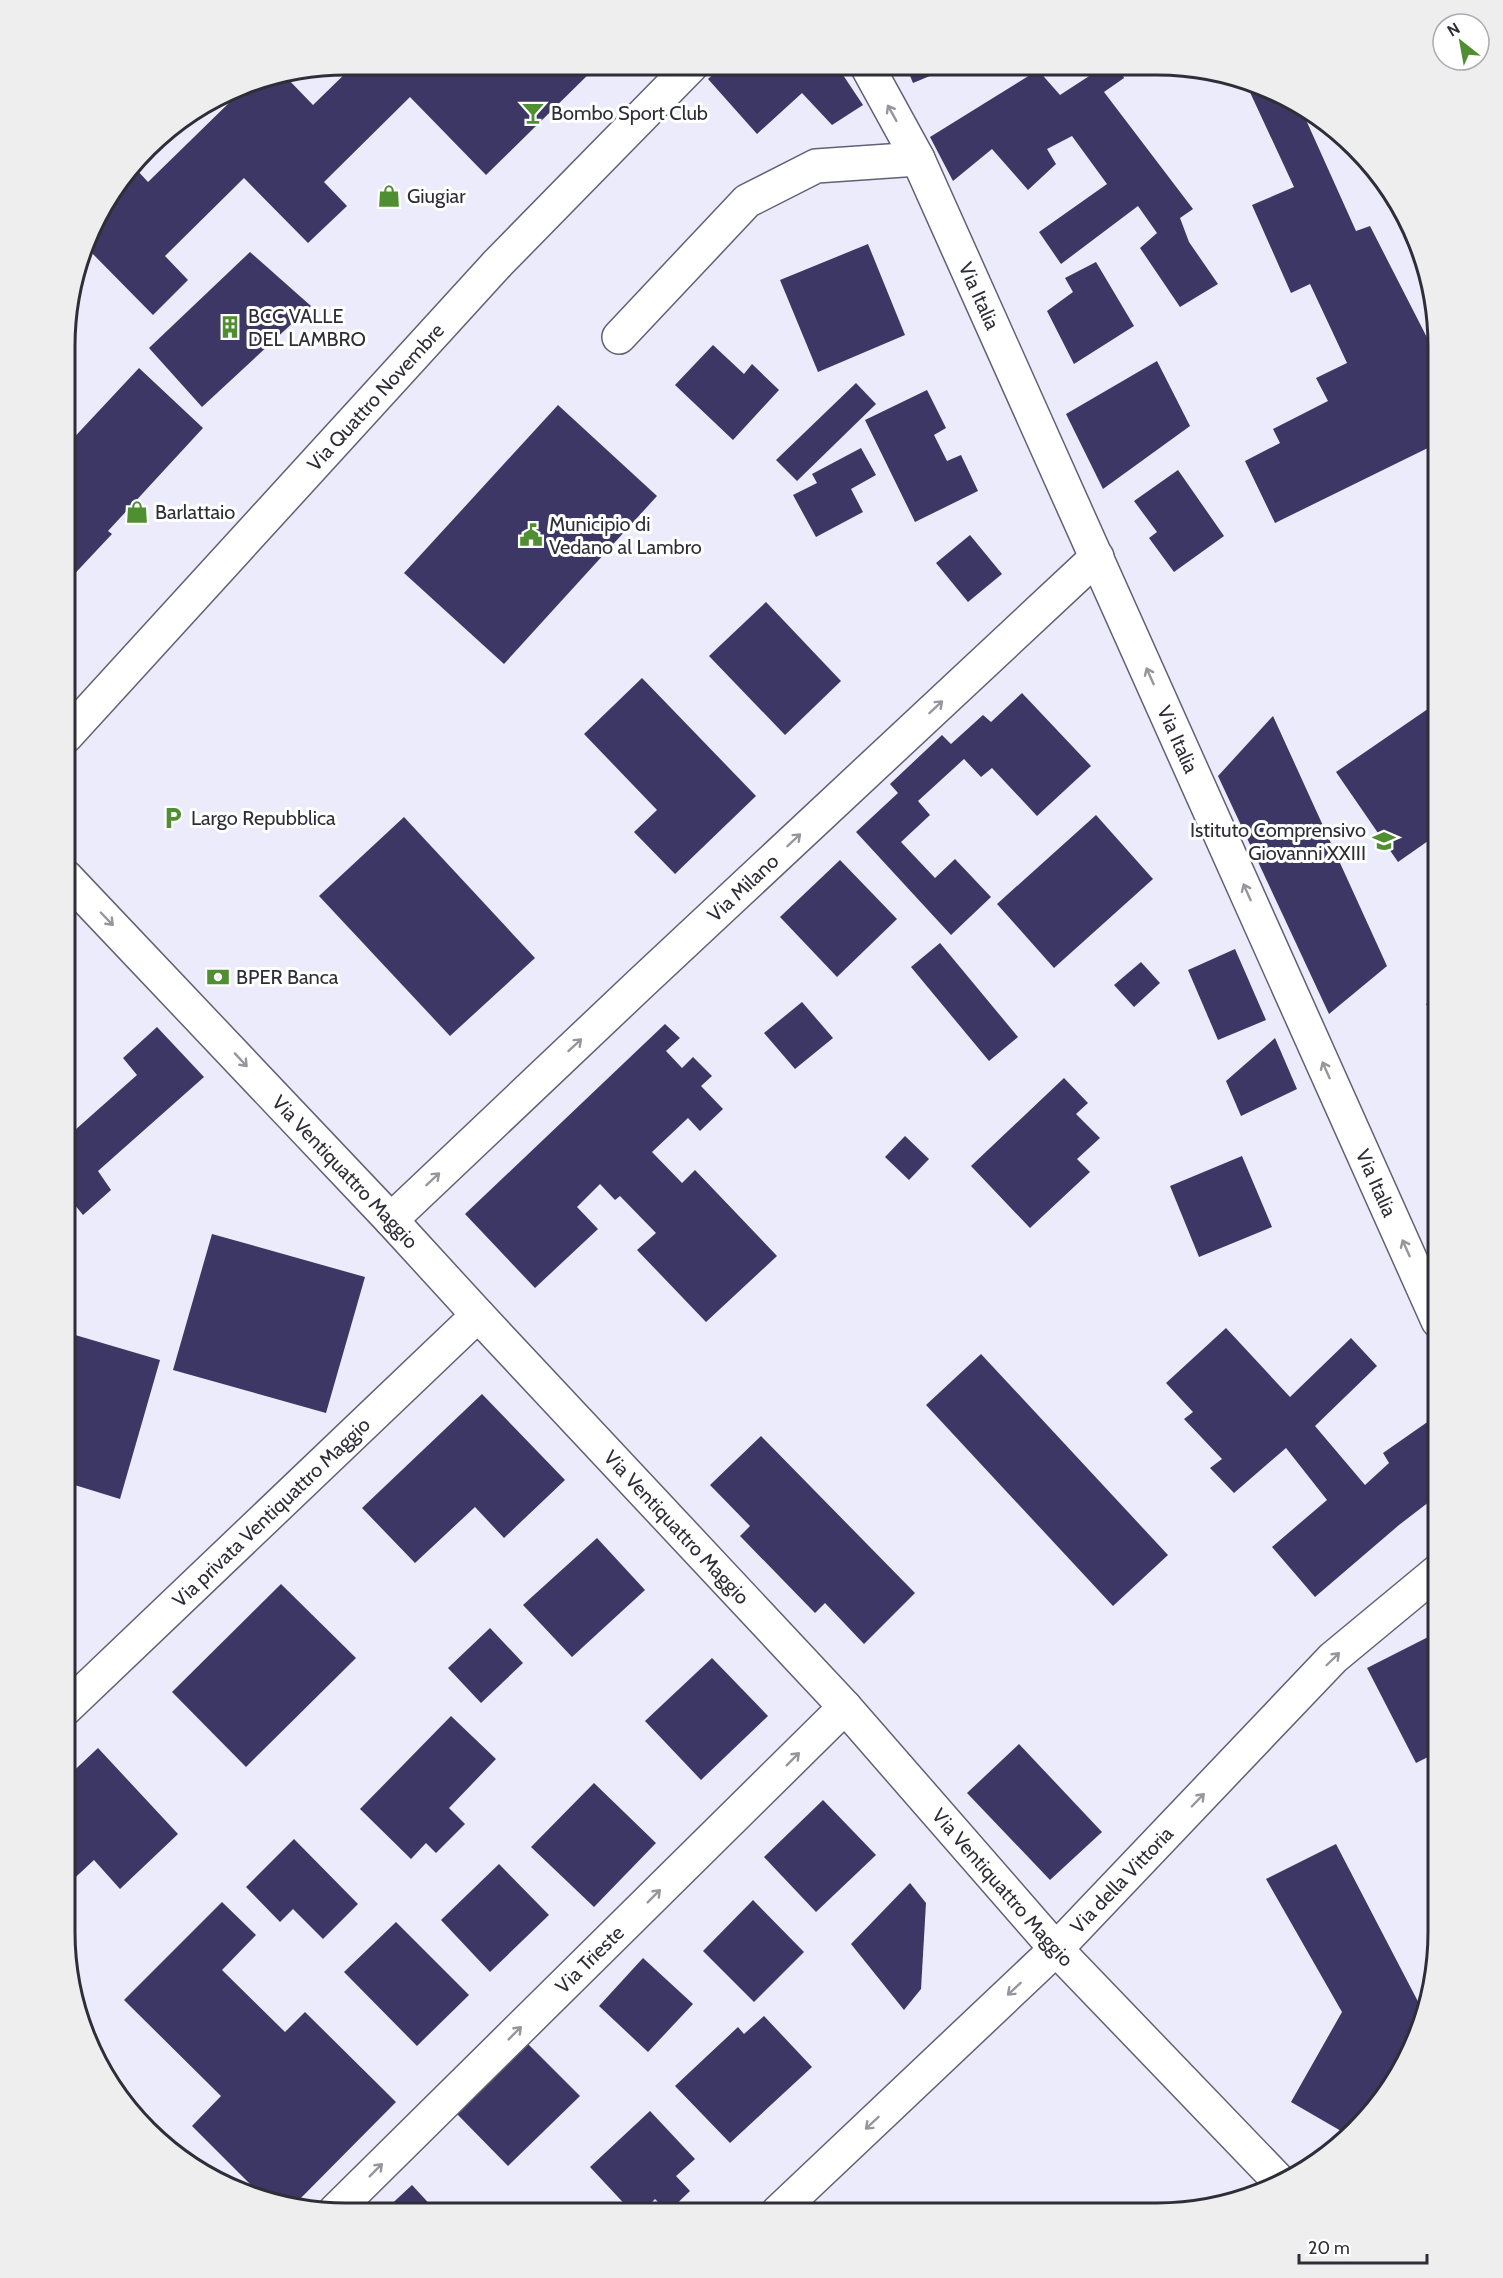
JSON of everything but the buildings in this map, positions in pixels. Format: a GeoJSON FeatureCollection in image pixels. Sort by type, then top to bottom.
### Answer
{"type":"FeatureCollection","features":[{"type":"Feature","properties":{"kind":"street","name":"Via Quattro Novembre"},"geometry":{"type":"LineString","coordinates":[[75,726],[498,263],[682,75]]}},
{"type":"Feature","properties":{"kind":"street","name":"Via Italia"},"geometry":{"type":"LineString","coordinates":[[872,75],[918,159],[1428,1299]]}},
{"type":"Feature","properties":{"kind":"street"},"geometry":{"type":"LineString","coordinates":[[619,337],[747,201],[816,166],[918,159]]}},
{"type":"Feature","properties":{"kind":"street","name":"Via Milano"},"geometry":{"type":"LineString","coordinates":[[391,1220],[1097,557]]}},
{"type":"Feature","properties":{"kind":"street","name":"Via Ventiquattro Maggio"},"geometry":{"type":"LineString","coordinates":[[75,886],[391,1220],[477,1315],[845,1707],[1056,1949],[1274,2176]]}},
{"type":"Feature","properties":{"kind":"street","name":"Via privata Ventiquattro Maggio"},"geometry":{"type":"LineString","coordinates":[[75,1699],[477,1315]]}},
{"type":"Feature","properties":{"kind":"street","name":"Via della Vittoria"},"geometry":{"type":"LineString","coordinates":[[788,2203],[1056,1949],[1333,1658],[1428,1578]]}},
{"type":"Feature","properties":{"kind":"street","name":"Via Trieste"},"geometry":{"type":"LineString","coordinates":[[343,2203],[845,1707]]}},
{"type":"Feature","properties":{"kind":"place","name":"Bombo Sport Club"},"geometry":{"type":"Point","coordinates":[533,113]}},
{"type":"Feature","properties":{"kind":"place","name":"Giugiar"},"geometry":{"type":"Point","coordinates":[389,196]}},
{"type":"Feature","properties":{"kind":"place","name":"BCC VALLE DEL LAMBRO"},"geometry":{"type":"Point","coordinates":[230,327]}},
{"type":"Feature","properties":{"kind":"place","name":"Barlattaio"},"geometry":{"type":"Point","coordinates":[137,512]}},
{"type":"Feature","properties":{"kind":"place","name":"Municipio di Vedano al Lambro"},"geometry":{"type":"Point","coordinates":[531,535]}},
{"type":"Feature","properties":{"kind":"place","name":"Largo Repubblica"},"geometry":{"type":"Point","coordinates":[173,818]}},
{"type":"Feature","properties":{"kind":"place","name":"Istituto Comprensivo Giovanni XXIII"},"geometry":{"type":"Point","coordinates":[1384,841]}},
{"type":"Feature","properties":{"kind":"place","name":"BPER Banca"},"geometry":{"type":"Point","coordinates":[218,977]}}]}
